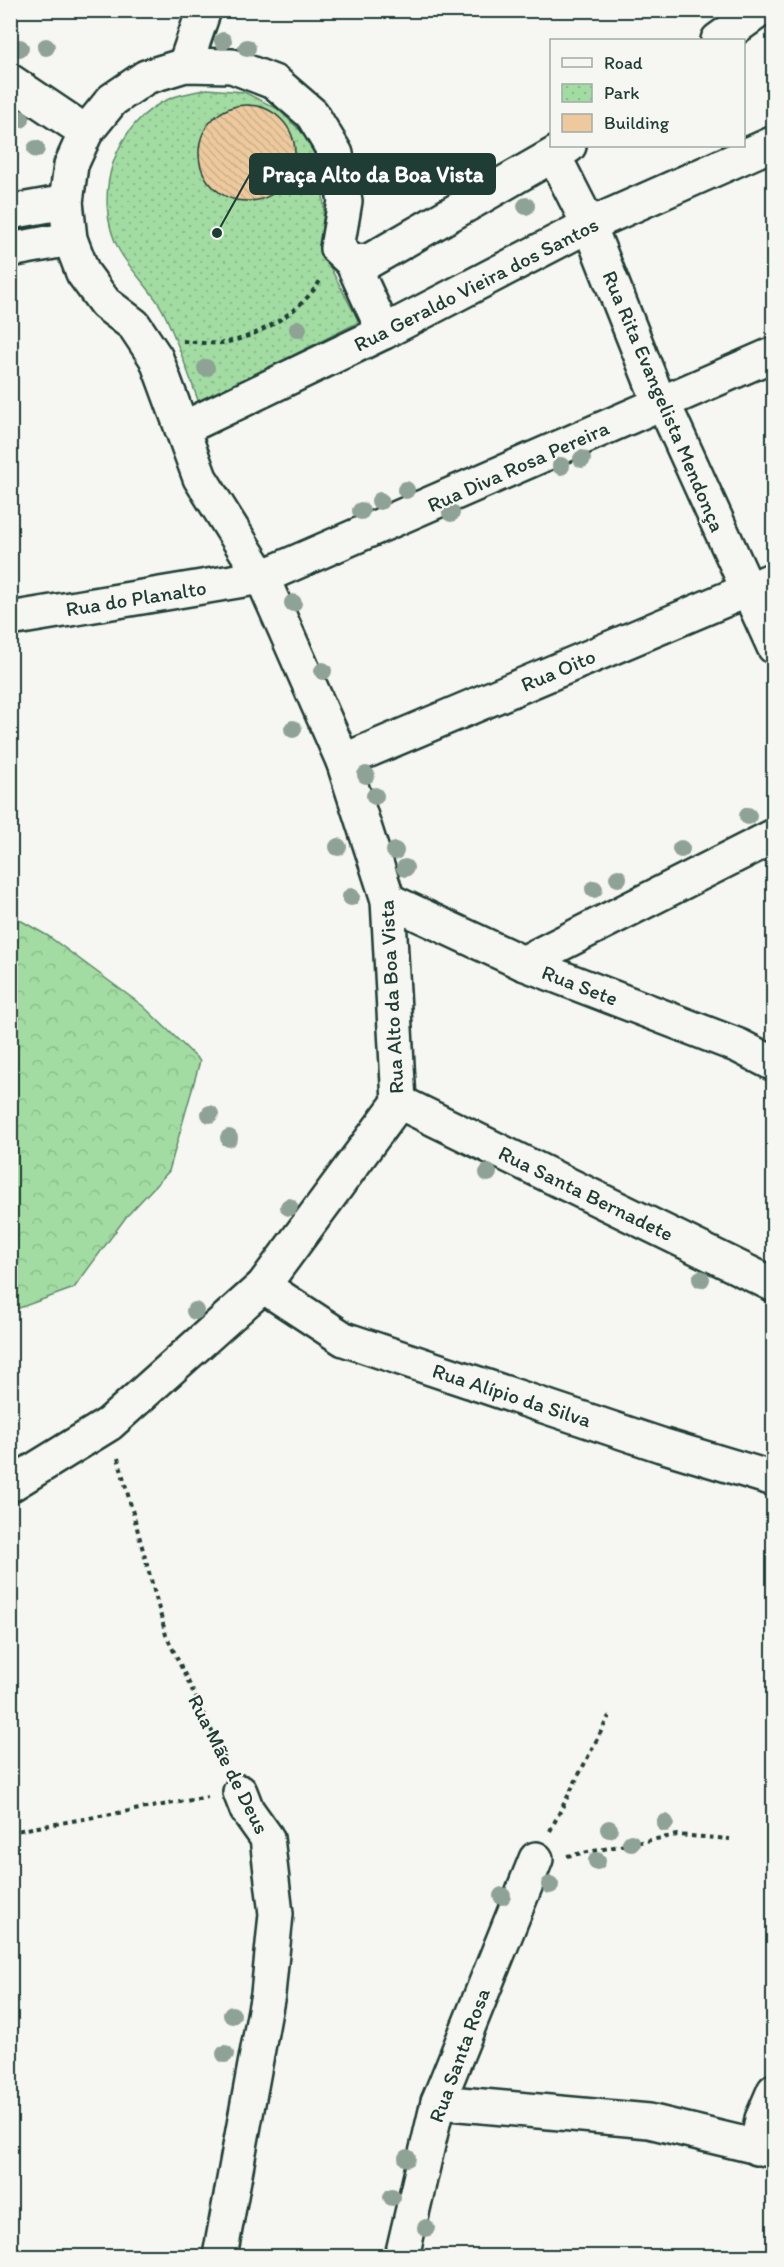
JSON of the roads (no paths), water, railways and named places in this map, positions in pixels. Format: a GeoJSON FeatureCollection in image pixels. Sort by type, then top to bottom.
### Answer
{"type":"FeatureCollection","features":[{"type":"Feature","properties":{"kind":"street"},"geometry":{"type":"LineString","coordinates":[[185,65],[204,10]]}},
{"type":"Feature","properties":{"kind":"street"},"geometry":{"type":"LineString","coordinates":[[719,39],[760,10]]}},
{"type":"Feature","properties":{"kind":"street","name":"Rua Alto da Boa Vista"},"geometry":{"type":"LineString","coordinates":[[10,1485],[109,1424],[262,1286],[399,1102],[388,900],[343,761],[262,577],[200,478],[156,358],[134,325],[105,303],[83,273],[70,239],[66,202],[71,165],[86,132],[112,100],[146,77],[185,65],[232,66],[276,83],[312,114],[336,154],[345,201],[345,255]]}},
{"type":"Feature","properties":{"kind":"street"},"geometry":{"type":"LineString","coordinates":[[10,81],[86,132]]}},
{"type":"Feature","properties":{"kind":"street","name":"Rua Geraldo Vieira dos Santos"},"geometry":{"type":"LineString","coordinates":[[182,429],[384,332],[589,225],[774,143]]}},
{"type":"Feature","properties":{"kind":"street"},"geometry":{"type":"LineString","coordinates":[[345,255],[369,261],[562,151]]}},
{"type":"Feature","properties":{"kind":"street","name":"Rua Rita Evangelista Mendonça"},"geometry":{"type":"LineString","coordinates":[[562,151],[660,404],[671,420],[760,585],[774,647]]}},
{"type":"Feature","properties":{"kind":"street"},"geometry":{"type":"LineString","coordinates":[[10,212],[66,202]]}},
{"type":"Feature","properties":{"kind":"street"},"geometry":{"type":"LineString","coordinates":[[10,250],[70,239]]}},
{"type":"Feature","properties":{"kind":"street"},"geometry":{"type":"LineString","coordinates":[[345,255],[384,332]]}},
{"type":"Feature","properties":{"kind":"street","name":"Rua Diva Rosa Pereira"},"geometry":{"type":"LineString","coordinates":[[262,577],[774,354]]}},
{"type":"Feature","properties":{"kind":"street","name":"Rua do Planalto"},"geometry":{"type":"LineString","coordinates":[[10,618],[262,577]]}},
{"type":"Feature","properties":{"kind":"street","name":"Rua Oito"},"geometry":{"type":"LineString","coordinates":[[343,761],[760,585]]}},
{"type":"Feature","properties":{"kind":"street"},"geometry":{"type":"LineString","coordinates":[[523,963],[774,836]]}},
{"type":"Feature","properties":{"kind":"street","name":"Rua Sete"},"geometry":{"type":"LineString","coordinates":[[388,900],[523,963],[739,1046],[774,1064]]}},
{"type":"Feature","properties":{"kind":"street","name":"Rua Santa Bernadete"},"geometry":{"type":"LineString","coordinates":[[399,1102],[774,1285]]}},
{"type":"Feature","properties":{"kind":"street","name":"Rua Alípio da Silva"},"geometry":{"type":"LineString","coordinates":[[262,1286],[344,1339],[661,1445],[774,1479]]}},
{"type":"Feature","properties":{"kind":"street","name":"Rua Mãe de Deus"},"geometry":{"type":"LineString","coordinates":[[220,2256],[268,1994],[276,1914],[267,1838],[247,1809],[240,1792]]}},
{"type":"Feature","properties":{"kind":"street","name":"Rua Santa Rosa"},"geometry":{"type":"LineString","coordinates":[[402,2256],[438,2102],[536,1859]]}},
{"type":"Feature","properties":{"kind":"street"},"geometry":{"type":"LineString","coordinates":[[438,2102],[649,2121],[765,2149],[762,2119],[774,2091]]}},
{"type":"Feature","properties":{"kind":"place","name":"Praça Alto da Boa Vista"},"geometry":{"type":"Point","coordinates":[217,233]}}]}
